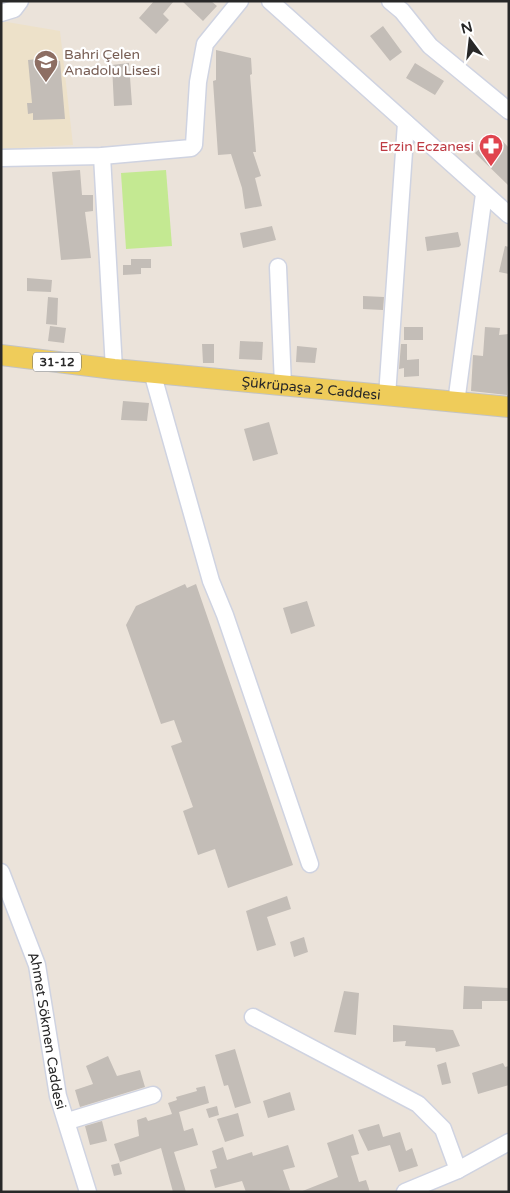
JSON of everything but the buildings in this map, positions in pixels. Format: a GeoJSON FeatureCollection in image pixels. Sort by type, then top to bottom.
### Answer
{"type":"FeatureCollection","features":[{"type":"Feature","properties":{"kind":"main road","name":"31-12"},"geometry":{"type":"LineString","coordinates":[[1,355],[114,369]]}},
{"type":"Feature","properties":{"kind":"main road","name":"31-12"},"geometry":{"type":"LineString","coordinates":[[1,365],[114,369]]}},
{"type":"Feature","properties":{"kind":"main road","name":"Şükrüpaşa 2 Caddesi"},"geometry":{"type":"LineString","coordinates":[[114,369],[509,408]]}},
{"type":"Feature","properties":{"kind":"street"},"geometry":{"type":"LineString","coordinates":[[1,13],[14,8],[20,1]]}},
{"type":"Feature","properties":{"kind":"street"},"geometry":{"type":"LineString","coordinates":[[1,158],[102,156],[191,148],[194,145],[198,82],[205,44],[240,1]]}},
{"type":"Feature","properties":{"kind":"street"},"geometry":{"type":"LineString","coordinates":[[270,1],[509,215]]}},
{"type":"Feature","properties":{"kind":"street"},"geometry":{"type":"LineString","coordinates":[[398,5],[430,46],[509,112]]}},
{"type":"Feature","properties":{"kind":"street"},"geometry":{"type":"LineString","coordinates":[[387,396],[406,123]]}},
{"type":"Feature","properties":{"kind":"street"},"geometry":{"type":"LineString","coordinates":[[102,156],[114,369]]}},
{"type":"Feature","properties":{"kind":"street"},"geometry":{"type":"LineString","coordinates":[[456,403],[484,194]]}},
{"type":"Feature","properties":{"kind":"street"},"geometry":{"type":"LineString","coordinates":[[278,267],[283,385]]}},
{"type":"Feature","properties":{"kind":"street"},"geometry":{"type":"LineString","coordinates":[[152,372],[210,581],[228,625],[310,864]]}},
{"type":"Feature","properties":{"kind":"street","name":"Ahmet Sökmen Caddesi"},"geometry":{"type":"LineString","coordinates":[[1,872],[37,965],[58,1096],[68,1121],[88,1192]]}},
{"type":"Feature","properties":{"kind":"street"},"geometry":{"type":"LineString","coordinates":[[253,1017],[418,1104],[443,1129],[458,1170]]}},
{"type":"Feature","properties":{"kind":"street"},"geometry":{"type":"LineString","coordinates":[[68,1121],[153,1095]]}},
{"type":"Feature","properties":{"kind":"street"},"geometry":{"type":"LineString","coordinates":[[405,1192],[458,1170],[509,1142]]}},
{"type":"Feature","properties":{"kind":"shaded area"},"geometry":{"type":"Polygon","coordinates":[[[1,21],[60,31],[73,145],[1,149],[1,21]]]}},
{"type":"Feature","properties":{"kind":"green space"},"geometry":{"type":"Polygon","coordinates":[[[166,170],[172,246],[126,249],[121,173],[166,170]]]}},
{"type":"Feature","properties":{"kind":"place","name":"Bahri Çelen Anadolu Lisesi"},"geometry":{"type":"Point","coordinates":[46,83]}},
{"type":"Feature","properties":{"kind":"place","name":"Erzin Eczanesi"},"geometry":{"type":"Point","coordinates":[491,167]}}]}
